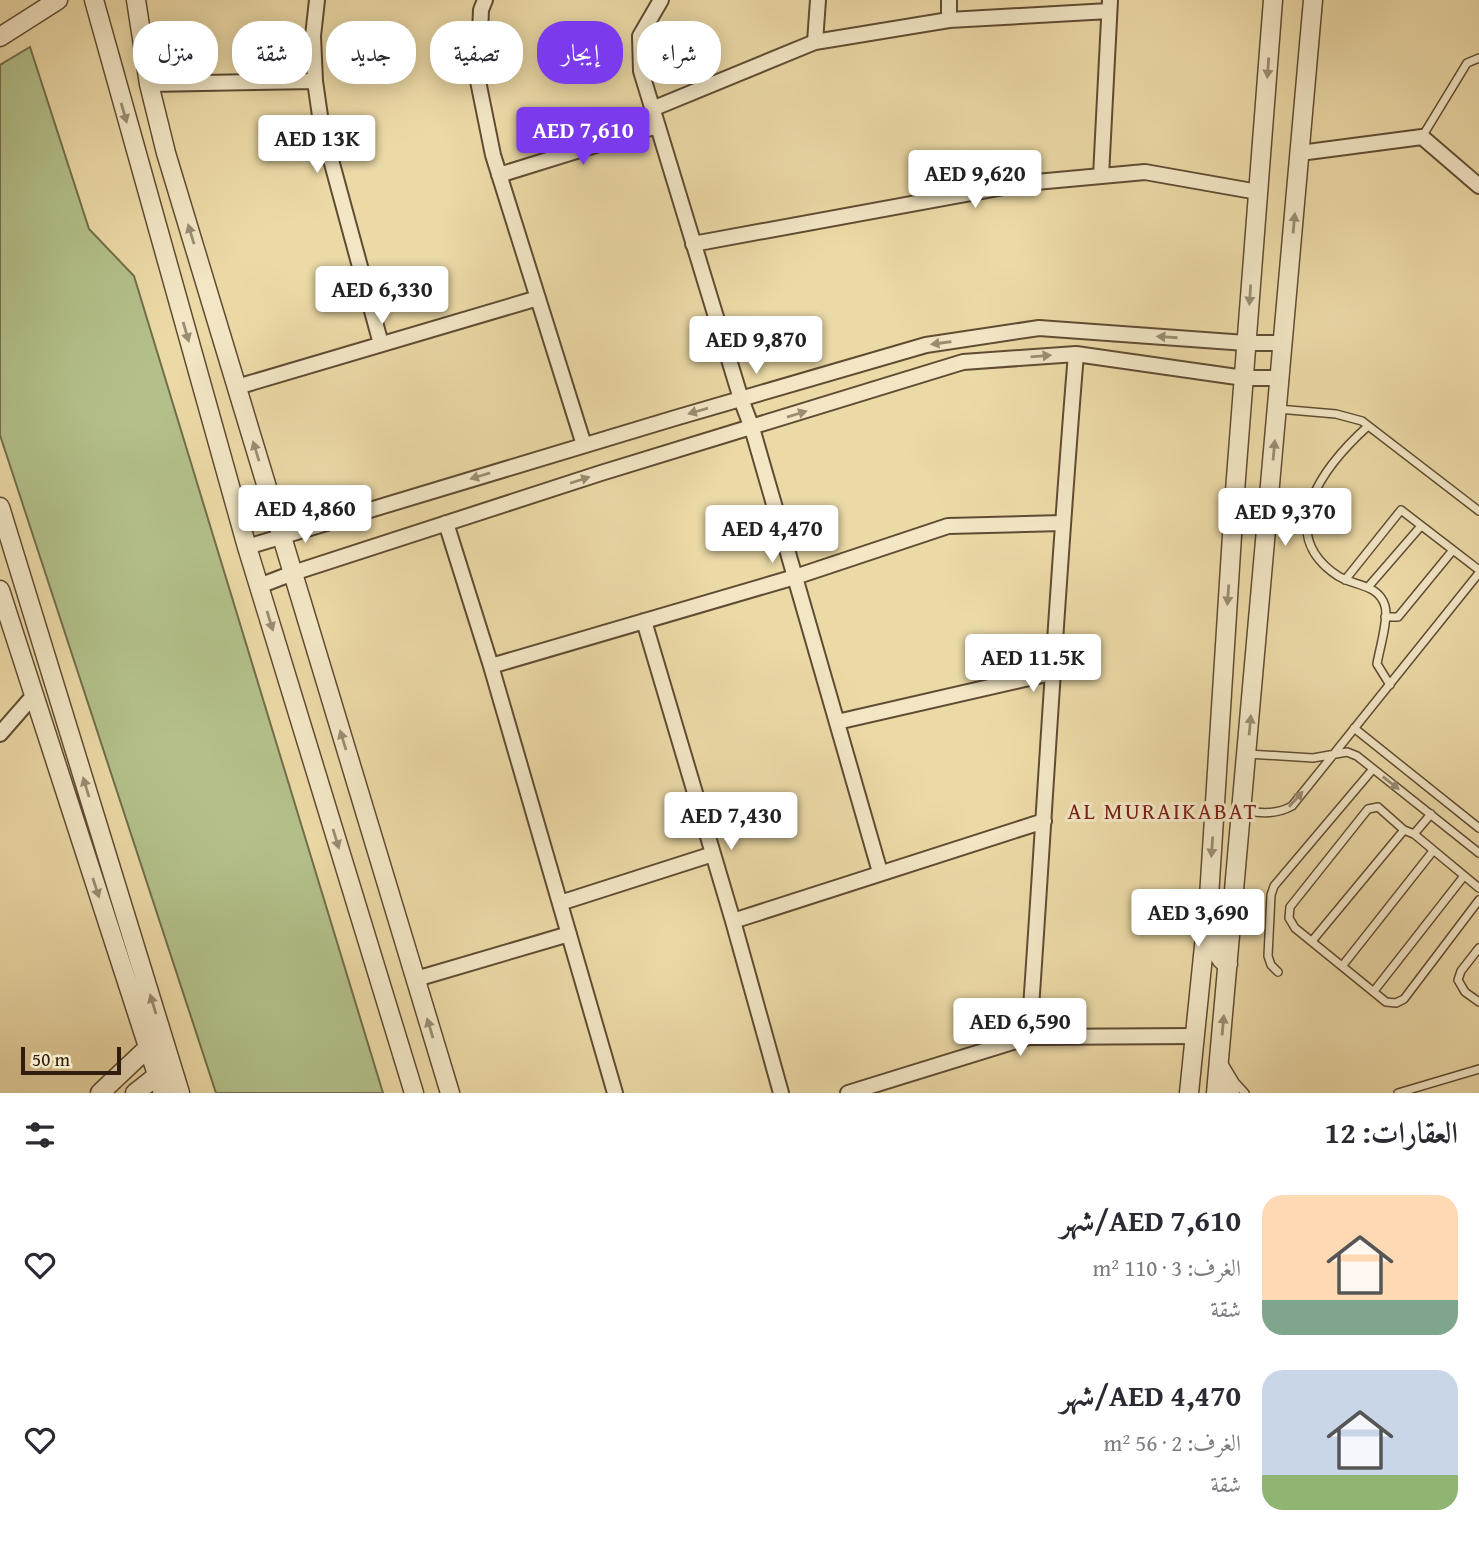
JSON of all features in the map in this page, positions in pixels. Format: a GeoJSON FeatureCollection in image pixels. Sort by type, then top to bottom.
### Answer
{"type":"FeatureCollection","features":[{"type":"Feature","properties":{"kind":"street"},"geometry":{"type":"LineString","coordinates":[[0,37],[58,0]]}},
{"type":"Feature","properties":{"kind":"street"},"geometry":{"type":"LineString","coordinates":[[79,0],[101,24]]}},
{"type":"Feature","properties":{"kind":"street"},"geometry":{"type":"LineString","coordinates":[[94,0],[247,547],[414,1093]]}},
{"type":"Feature","properties":{"kind":"street"},"geometry":{"type":"LineString","coordinates":[[136,0],[139,21]]}},
{"type":"Feature","properties":{"kind":"street"},"geometry":{"type":"LineString","coordinates":[[317,0],[313,36],[315,81],[321,123],[381,344]]}},
{"type":"Feature","properties":{"kind":"street"},"geometry":{"type":"LineString","coordinates":[[485,0],[481,10],[478,81],[499,174],[584,445]]}},
{"type":"Feature","properties":{"kind":"street"},"geometry":{"type":"LineString","coordinates":[[661,0],[640,36],[641,71],[752,428],[880,872]]}},
{"type":"Feature","properties":{"kind":"street"},"geometry":{"type":"LineString","coordinates":[[815,42],[818,0]]}},
{"type":"Feature","properties":{"kind":"street"},"geometry":{"type":"LineString","coordinates":[[949,0],[949,20]]}},
{"type":"Feature","properties":{"kind":"street"},"geometry":{"type":"LineString","coordinates":[[1189,1093],[1209,897],[1246,343],[1273,0]]}},
{"type":"Feature","properties":{"kind":"street"},"geometry":{"type":"LineString","coordinates":[[1216,1093],[1313,0]]}},
{"type":"Feature","properties":{"kind":"street"},"geometry":{"type":"LineString","coordinates":[[652,109],[815,42],[949,20],[1110,6],[1101,176]]}},
{"type":"Feature","properties":{"kind":"street"},"geometry":{"type":"LineString","coordinates":[[218,83],[315,81]]}},
{"type":"Feature","properties":{"kind":"street"},"geometry":{"type":"LineString","coordinates":[[149,84],[166,153],[450,1093]]}},
{"type":"Feature","properties":{"kind":"street"},"geometry":{"type":"LineString","coordinates":[[499,174],[657,126]]}},
{"type":"Feature","properties":{"kind":"street"},"geometry":{"type":"LineString","coordinates":[[1300,153],[1422,137],[1479,186]]}},
{"type":"Feature","properties":{"kind":"street"},"geometry":{"type":"LineString","coordinates":[[693,244],[1025,183],[1101,176],[1145,172],[1258,192]]}},
{"type":"Feature","properties":{"kind":"street"},"geometry":{"type":"LineString","coordinates":[[237,387],[538,298]]}},
{"type":"Feature","properties":{"kind":"street"},"geometry":{"type":"LineString","coordinates":[[247,547],[926,345],[1040,328],[1246,343],[1284,343]]}},
{"type":"Feature","properties":{"kind":"street"},"geometry":{"type":"LineString","coordinates":[[259,586],[446,523],[963,362],[1076,354],[1244,379],[1281,378]]}},
{"type":"Feature","properties":{"kind":"street"},"geometry":{"type":"LineString","coordinates":[[1029,1037],[1051,673],[1076,354]]}},
{"type":"Feature","properties":{"kind":"street"},"geometry":{"type":"LineString","coordinates":[[0,507],[180,1093]]}},
{"type":"Feature","properties":{"kind":"street"},"geometry":{"type":"LineString","coordinates":[[446,523],[491,666],[615,1093]]}},
{"type":"Feature","properties":{"kind":"street"},"geometry":{"type":"LineString","coordinates":[[491,666],[795,577],[948,526],[1062,523]]}},
{"type":"Feature","properties":{"kind":"street"},"geometry":{"type":"LineString","coordinates":[[0,590],[159,1085]]}},
{"type":"Feature","properties":{"kind":"street"},"geometry":{"type":"LineString","coordinates":[[644,621],[781,1093]]}},
{"type":"Feature","properties":{"kind":"street"},"geometry":{"type":"LineString","coordinates":[[837,722],[1051,673]]}},
{"type":"Feature","properties":{"kind":"street"},"geometry":{"type":"LineString","coordinates":[[0,734],[34,695]]}},
{"type":"Feature","properties":{"kind":"street"},"geometry":{"type":"LineString","coordinates":[[733,921],[1044,821]]}},
{"type":"Feature","properties":{"kind":"street"},"geometry":{"type":"LineString","coordinates":[[560,903],[713,854]]}},
{"type":"Feature","properties":{"kind":"street"},"geometry":{"type":"LineString","coordinates":[[1209,897],[1217,918],[1217,954],[1221,961],[1228,964]]}},
{"type":"Feature","properties":{"kind":"street"},"geometry":{"type":"LineString","coordinates":[[416,979],[569,934]]}},
{"type":"Feature","properties":{"kind":"street"},"geometry":{"type":"LineString","coordinates":[[100,1093],[162,1035]]}},
{"type":"Feature","properties":{"kind":"street"},"geometry":{"type":"LineString","coordinates":[[848,1093],[886,1087],[1029,1037],[1194,1036]]}},
{"type":"Feature","properties":{"kind":"street"},"geometry":{"type":"LineString","coordinates":[[135,1093],[159,1085],[172,1065]]}},
{"type":"Feature","properties":{"kind":"street"},"geometry":{"type":"LineString","coordinates":[[1219,1065],[1232,1093]]}},
{"type":"Feature","properties":{"kind":"lane"},"geometry":{"type":"LineString","coordinates":[[1422,137],[1467,63],[1479,58]]}},
{"type":"Feature","properties":{"kind":"lane"},"geometry":{"type":"LineString","coordinates":[[1278,409],[1336,414],[1362,421],[1479,511]]}},
{"type":"Feature","properties":{"kind":"lane"},"geometry":{"type":"LineString","coordinates":[[1368,426],[1345,447],[1325,471],[1315,492],[1306,526],[1309,547],[1323,564],[1355,585],[1369,586],[1379,595],[1386,608],[1377,664],[1390,685]]}},
{"type":"Feature","properties":{"kind":"lane"},"geometry":{"type":"LineString","coordinates":[[1242,811],[1264,813],[1283,811],[1292,806],[1479,571],[1401,510],[1345,580]]}},
{"type":"Feature","properties":{"kind":"lane"},"geometry":{"type":"LineString","coordinates":[[1369,586],[1421,526]]}},
{"type":"Feature","properties":{"kind":"lane"},"geometry":{"type":"LineString","coordinates":[[1385,617],[1398,617],[1453,550]]}},
{"type":"Feature","properties":{"kind":"lane"},"geometry":{"type":"LineString","coordinates":[[1354,728],[1479,828]]}},
{"type":"Feature","properties":{"kind":"lane"},"geometry":{"type":"LineString","coordinates":[[1247,754],[1313,758],[1347,752],[1357,756],[1479,853]]}},
{"type":"Feature","properties":{"kind":"lane"},"geometry":{"type":"LineString","coordinates":[[1278,972],[1271,965],[1268,956],[1270,895],[1274,886],[1373,769]]}},
{"type":"Feature","properties":{"kind":"lane"},"geometry":{"type":"LineString","coordinates":[[1479,888],[1378,807],[1368,808],[1290,907],[1289,918],[1295,928],[1386,1002],[1396,1003],[1404,999],[1479,900]]}},
{"type":"Feature","properties":{"kind":"lane"},"geometry":{"type":"LineString","coordinates":[[1414,834],[1431,814]]}},
{"type":"Feature","properties":{"kind":"lane"},"geometry":{"type":"LineString","coordinates":[[1312,941],[1404,830]]}},
{"type":"Feature","properties":{"kind":"lane"},"geometry":{"type":"LineString","coordinates":[[1343,965],[1433,851]]}},
{"type":"Feature","properties":{"kind":"lane"},"geometry":{"type":"LineString","coordinates":[[1374,991],[1464,876]]}},
{"type":"Feature","properties":{"kind":"lane"},"geometry":{"type":"LineString","coordinates":[[1479,948],[1461,971],[1458,980],[1465,992],[1479,1002]]}},
{"type":"Feature","properties":{"kind":"lane"},"geometry":{"type":"LineString","coordinates":[[1219,1065],[1245,1093]]}},
{"type":"Feature","properties":{"kind":"lane"},"geometry":{"type":"LineString","coordinates":[[1398,1093],[1479,1069]]}},
{"type":"Feature","properties":{"kind":"green space"},"geometry":{"type":"Polygon","coordinates":[[[30,47],[89,229],[134,276],[383,1093],[216,1093],[0,435],[0,65],[30,47]]]}},
{"type":"Feature","properties":{"kind":"district","name":"AL MURAIKABAT"},"geometry":{"type":"Point","coordinates":[1163,811]}}]}
